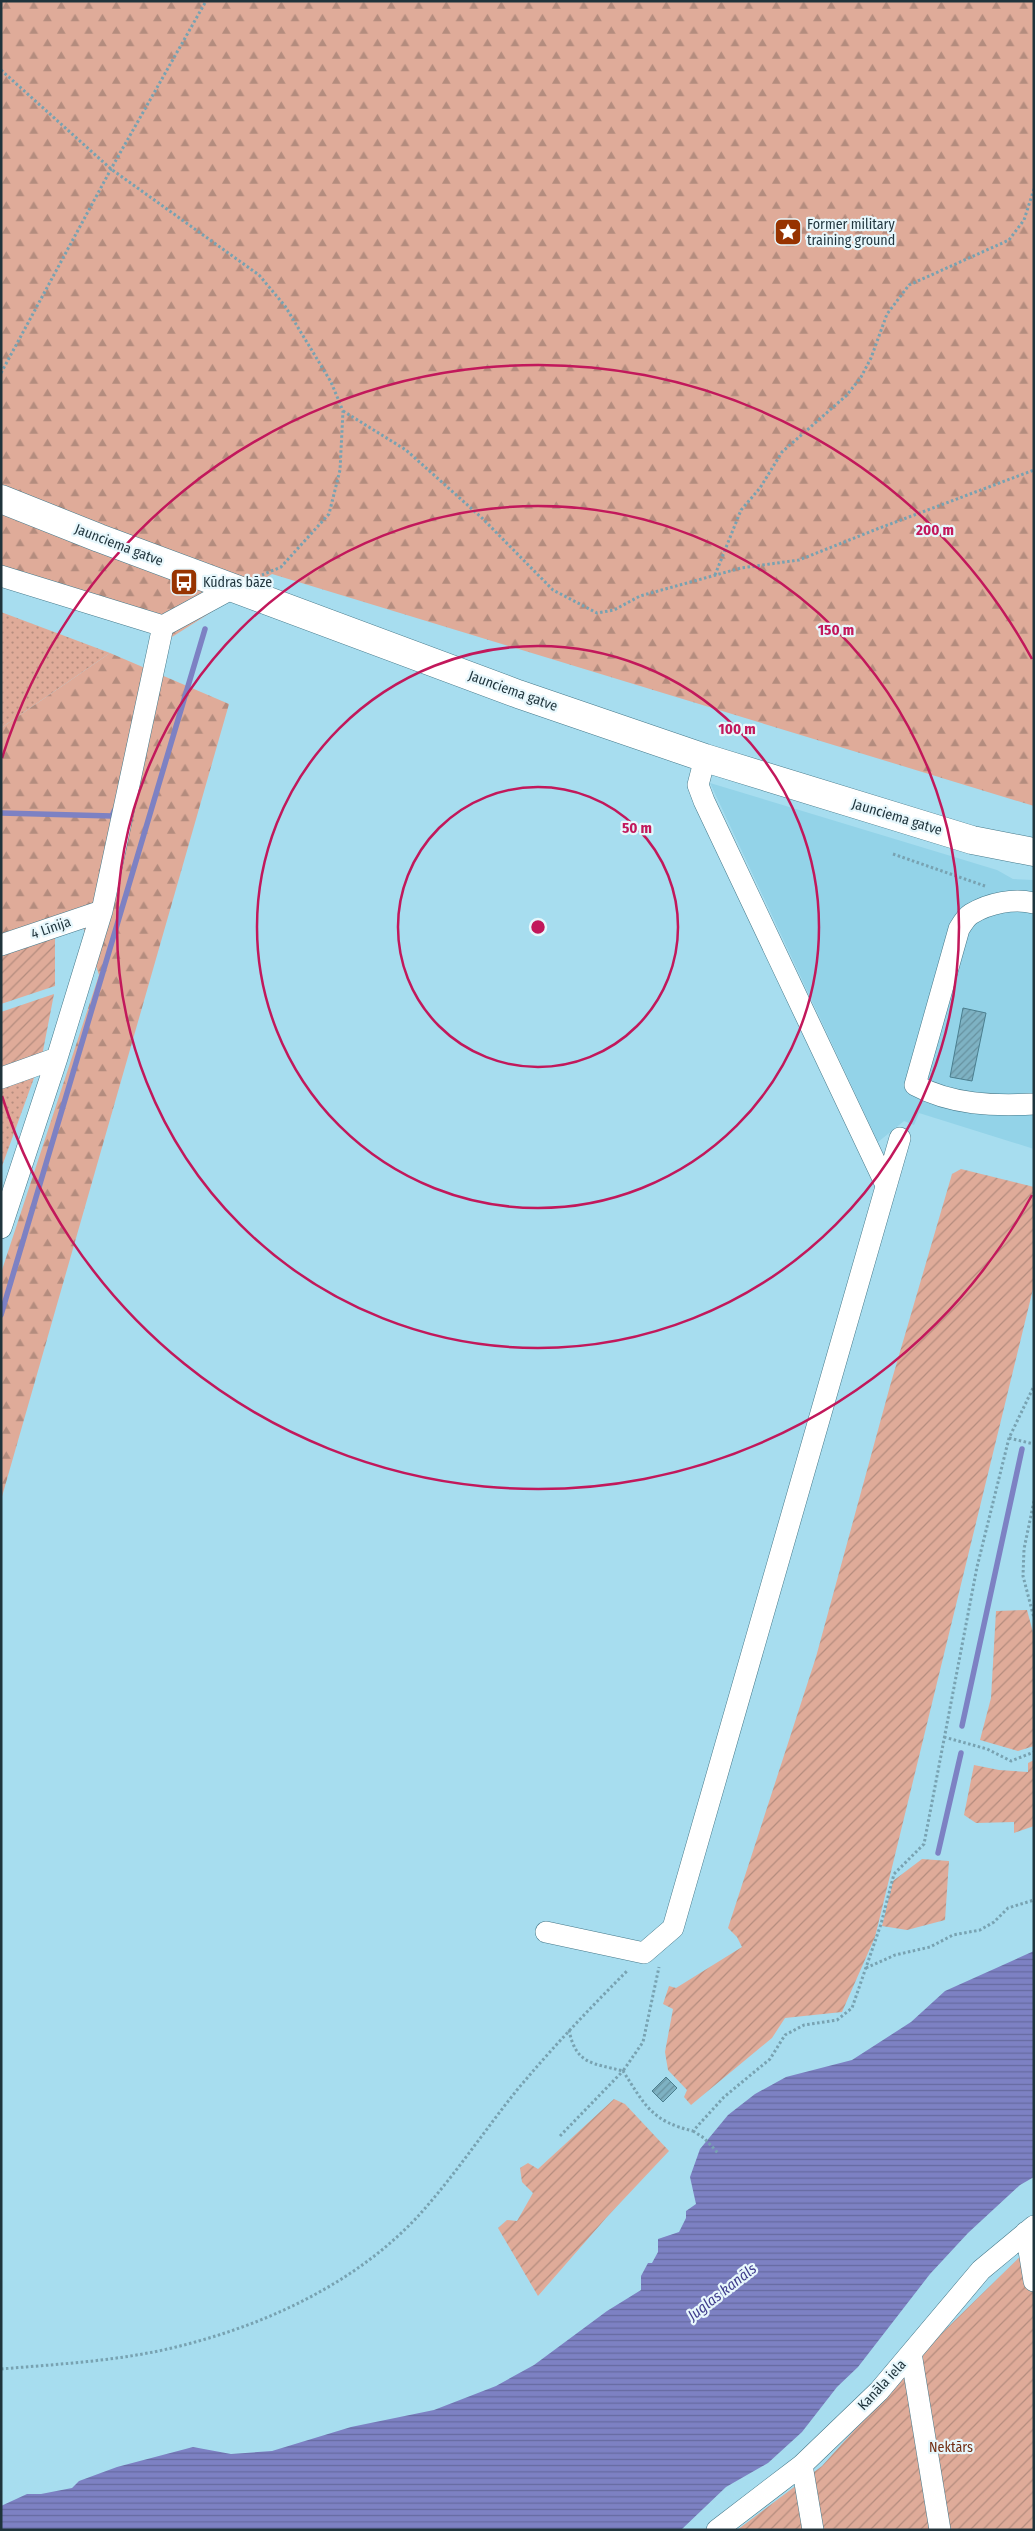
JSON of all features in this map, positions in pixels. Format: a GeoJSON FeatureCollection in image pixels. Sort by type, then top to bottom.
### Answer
{"type":"FeatureCollection","features":[{"type":"Feature","properties":{"kind":"main road","name":"Jaunciema gatve"},"geometry":{"type":"LineString","coordinates":[[1,499],[518,694],[705,758],[972,840],[1034,852]]}},
{"type":"Feature","properties":{"kind":"street"},"geometry":{"type":"LineString","coordinates":[[1,576],[163,626],[233,588]]}},
{"type":"Feature","properties":{"kind":"street"},"geometry":{"type":"LineString","coordinates":[[1,1228],[57,1058],[102,911],[163,626]]}},
{"type":"Feature","properties":{"kind":"street"},"geometry":{"type":"LineString","coordinates":[[705,758],[698,785],[696,804],[886,1185]]}},
{"type":"Feature","properties":{"kind":"street"},"geometry":{"type":"LineString","coordinates":[[1034,903],[1009,901],[996,904],[970,914],[958,929],[915,1085],[934,1096],[992,1106],[1034,1104]]}},
{"type":"Feature","properties":{"kind":"street","name":"4 Līnija"},"geometry":{"type":"LineString","coordinates":[[1,945],[102,911]]}},
{"type":"Feature","properties":{"kind":"street"},"geometry":{"type":"LineString","coordinates":[[1,1078],[57,1058]]}},
{"type":"Feature","properties":{"kind":"street"},"geometry":{"type":"LineString","coordinates":[[546,1932],[644,1953],[673,1928],[900,1138]]}},
{"type":"Feature","properties":{"kind":"street"},"geometry":{"type":"LineString","coordinates":[[1030,2229],[1034,2281]]}},
{"type":"Feature","properties":{"kind":"street","name":"Kanāla iela"},"geometry":{"type":"LineString","coordinates":[[717,2530],[802,2465],[879,2391],[981,2270],[1030,2229]]}},
{"type":"Feature","properties":{"kind":"street"},"geometry":{"type":"LineString","coordinates":[[911,2353],[940,2530]]}},
{"type":"Feature","properties":{"kind":"street"},"geometry":{"type":"LineString","coordinates":[[802,2465],[813,2530]]}},
{"type":"Feature","properties":{"kind":"path"},"geometry":{"type":"LineString","coordinates":[[1,373],[111,170],[206,1]]}},
{"type":"Feature","properties":{"kind":"path"},"geometry":{"type":"LineString","coordinates":[[1,70],[111,170],[259,275],[285,306],[331,382],[343,411],[340,470],[329,514],[281,567],[233,588]]}},
{"type":"Feature","properties":{"kind":"path"},"geometry":{"type":"LineString","coordinates":[[715,576],[741,510],[764,482],[782,452],[841,400],[861,378],[872,358],[887,314],[909,284],[1009,240],[1024,220],[1034,189]]}},
{"type":"Feature","properties":{"kind":"path"},"geometry":{"type":"LineString","coordinates":[[343,411],[406,450],[482,518],[553,590],[597,613],[614,610],[640,596],[741,568],[799,560],[877,528],[1034,470]]}},
{"type":"Feature","properties":{"kind":"path"},"geometry":{"type":"LineString","coordinates":[[893,854],[992,889]]}},
{"type":"Feature","properties":{"kind":"path"},"geometry":{"type":"LineString","coordinates":[[693,2131],[724,2097],[770,2059],[785,2035],[804,2025],[837,2020],[852,2008],[881,1924],[894,1874],[924,1844],[977,1567],[1008,1438],[1034,1386]]}},
{"type":"Feature","properties":{"kind":"path"},"geometry":{"type":"LineString","coordinates":[[1008,1438],[1034,1444]]}},
{"type":"Feature","properties":{"kind":"path"},"geometry":{"type":"LineString","coordinates":[[1034,1501],[1024,1549],[1023,1576],[1034,1618]]}},
{"type":"Feature","properties":{"kind":"path"},"geometry":{"type":"LineString","coordinates":[[944,1737],[987,1749],[1011,1761],[1034,1752]]}},
{"type":"Feature","properties":{"kind":"path"},"geometry":{"type":"LineString","coordinates":[[866,1968],[894,1955],[930,1947],[953,1935],[980,1930],[994,1922],[1008,1908],[1034,1900]]}},
{"type":"Feature","properties":{"kind":"path"},"geometry":{"type":"LineString","coordinates":[[1,2369],[100,2360],[176,2347],[248,2325],[313,2296],[369,2260],[419,2214],[480,2141],[515,2092],[569,2030],[644,1953]]}},
{"type":"Feature","properties":{"kind":"path"},"geometry":{"type":"LineString","coordinates":[[560,2136],[623,2071],[643,2042],[657,1972]]}},
{"type":"Feature","properties":{"kind":"path"},"geometry":{"type":"LineString","coordinates":[[569,2030],[573,2047],[587,2061],[623,2071],[648,2110],[661,2119],[693,2131],[704,2138],[718,2153]]}},
{"type":"Feature","properties":{"kind":"shaded area"},"geometry":{"type":"Polygon","coordinates":[[[710,783],[997,870],[1013,879],[1034,880],[1034,1149],[919,1113],[914,1125],[904,1121],[878,1142],[710,783]]]}},
{"type":"Feature","properties":{"kind":"green space"},"geometry":{"type":"Polygon","coordinates":[[[1,1],[1034,1],[1034,806],[272,574],[172,637],[1,570],[1,1]]]}},
{"type":"Feature","properties":{"kind":"green space"},"geometry":{"type":"Polygon","coordinates":[[[1,612],[110,653],[1,728],[1,612]]]}},
{"type":"Feature","properties":{"kind":"green space"},"geometry":{"type":"Polygon","coordinates":[[[110,653],[229,704],[1,1500],[1,1273],[99,975],[82,924],[1,948],[1,728],[110,653]]]}},
{"type":"Feature","properties":{"kind":"green space"},"geometry":{"type":"Polygon","coordinates":[[[55,931],[55,986],[1,1004],[1,948],[55,931]]]}},
{"type":"Feature","properties":{"kind":"green space"},"geometry":{"type":"Polygon","coordinates":[[[54,994],[42,1056],[1,1071],[1,1012],[54,994]]]}},
{"type":"Feature","properties":{"kind":"green space"},"geometry":{"type":"Polygon","coordinates":[[[42,1056],[1,1169],[1,1071],[42,1056]]]}},
{"type":"Feature","properties":{"kind":"green space"},"geometry":{"type":"Polygon","coordinates":[[[961,1169],[1034,1187],[1034,1285],[875,1937],[842,2012],[785,2018],[772,2038],[691,2105],[684,2097],[687,2090],[668,2070],[665,2052],[673,2009],[663,2004],[669,1986],[676,1988],[742,1947],[737,1937],[728,1928],[816,1657],[890,1386],[952,1174],[961,1169]]]}},
{"type":"Feature","properties":{"kind":"green space"},"geometry":{"type":"Polygon","coordinates":[[[1027,1610],[1034,1636],[1034,1746],[1018,1751],[980,1740],[991,1698],[996,1611],[1027,1610]]]}},
{"type":"Feature","properties":{"kind":"green space"},"geometry":{"type":"Polygon","coordinates":[[[1034,1760],[1034,1826],[1014,1833],[1014,1822],[976,1823],[964,1815],[974,1765],[999,1770],[1028,1772],[1028,1763],[1034,1760]]]}},
{"type":"Feature","properties":{"kind":"green space"},"geometry":{"type":"Polygon","coordinates":[[[922,1859],[949,1861],[945,1920],[907,1930],[882,1926],[893,1881],[922,1859]]]}},
{"type":"Feature","properties":{"kind":"green space"},"geometry":{"type":"Polygon","coordinates":[[[614,2099],[625,2104],[669,2151],[606,2218],[538,2296],[498,2228],[507,2220],[517,2221],[533,2193],[522,2182],[520,2168],[528,2163],[538,2169],[614,2099]]]}},
{"type":"Feature","properties":{"kind":"green space","name":"Nektārs"},"geometry":{"type":"Polygon","coordinates":[[[1034,2243],[1034,2530],[737,2530],[822,2466],[943,2332],[1034,2243]]]}},
{"type":"Feature","properties":{"kind":"water","name":"Juglas kanāls"},"geometry":{"type":"Polygon","coordinates":[[[1034,1951],[1034,2177],[1020,2185],[968,2233],[930,2274],[858,2367],[837,2387],[802,2432],[768,2463],[726,2487],[681,2530],[1,2530],[1,2506],[27,2494],[41,2494],[72,2488],[79,2481],[117,2467],[193,2447],[231,2454],[272,2451],[351,2427],[434,2410],[496,2386],[534,2365],[607,2311],[641,2290],[641,2276],[648,2263],[652,2263],[658,2252],[658,2239],[679,2232],[686,2218],[686,2211],[696,2204],[690,2177],[700,2149],[728,2115],[755,2094],[786,2077],[852,2060],[911,2022],[945,1991],[1034,1951]]]}},
{"type":"Feature","properties":{"kind":"building"},"geometry":{"type":"Polygon","coordinates":[[[963,1008],[986,1013],[972,1081],[950,1077],[963,1008]]]}},
{"type":"Feature","properties":{"kind":"building"},"geometry":{"type":"Polygon","coordinates":[[[666,2077],[677,2088],[663,2102],[652,2091],[666,2077]]]}},
{"type":"Feature","properties":{"kind":"waterway"},"geometry":{"type":"LineString","coordinates":[[1,1315],[205,629]]}},
{"type":"Feature","properties":{"kind":"waterway"},"geometry":{"type":"LineString","coordinates":[[1,813],[112,816],[114,811]]}},
{"type":"Feature","properties":{"kind":"waterway"},"geometry":{"type":"LineString","coordinates":[[962,1726],[1022,1449]]}},
{"type":"Feature","properties":{"kind":"waterway"},"geometry":{"type":"LineString","coordinates":[[938,1853],[961,1753]]}},
{"type":"Feature","properties":{"kind":"place","name":"Former military training ground"},"geometry":{"type":"Point","coordinates":[788,232]}},
{"type":"Feature","properties":{"kind":"place","name":"Kūdras bāze"},"geometry":{"type":"Point","coordinates":[184,582]}}]}
